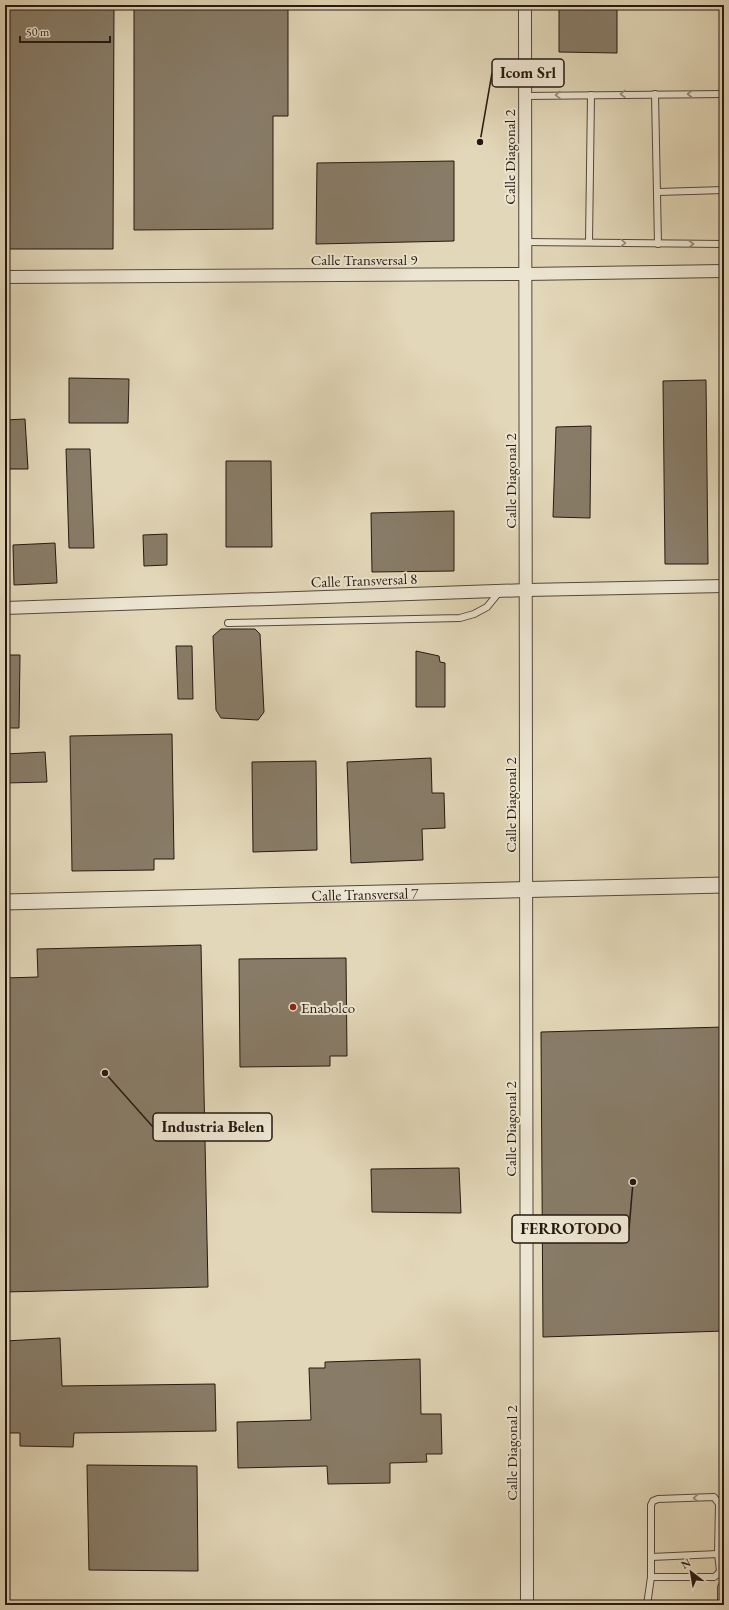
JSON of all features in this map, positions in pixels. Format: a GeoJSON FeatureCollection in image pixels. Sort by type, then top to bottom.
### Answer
{"type":"FeatureCollection","features":[{"type":"Feature","properties":{"kind":"street","name":"Calle Diagonal 2"},"geometry":{"type":"LineString","coordinates":[[525,5],[527,590],[527,1605]]}},
{"type":"Feature","properties":{"kind":"street","name":"Calle Transversal 9"},"geometry":{"type":"LineString","coordinates":[[5,277],[525,274],[724,271]]}},
{"type":"Feature","properties":{"kind":"street","name":"Calle Transversal 8"},"geometry":{"type":"LineString","coordinates":[[5,608],[527,590],[724,586]]}},
{"type":"Feature","properties":{"kind":"street","name":"Calle Transversal 7"},"geometry":{"type":"LineString","coordinates":[[5,902],[724,885]]}},
{"type":"Feature","properties":{"kind":"lane"},"geometry":{"type":"LineString","coordinates":[[655,94],[658,244]]}},
{"type":"Feature","properties":{"kind":"lane"},"geometry":{"type":"LineString","coordinates":[[525,96],[724,94]]}},
{"type":"Feature","properties":{"kind":"lane"},"geometry":{"type":"LineString","coordinates":[[589,242],[591,95]]}},
{"type":"Feature","properties":{"kind":"lane"},"geometry":{"type":"LineString","coordinates":[[658,192],[724,190]]}},
{"type":"Feature","properties":{"kind":"lane"},"geometry":{"type":"LineString","coordinates":[[525,242],[724,244]]}},
{"type":"Feature","properties":{"kind":"lane"},"geometry":{"type":"LineString","coordinates":[[228,623],[460,618],[474,614],[487,607],[500,592]]}},
{"type":"Feature","properties":{"kind":"lane"},"geometry":{"type":"LineString","coordinates":[[647,1605],[651,1577],[651,1505],[653,1501],[658,1499],[714,1497],[719,1504],[721,1534],[718,1554],[720,1571],[717,1575],[714,1577],[651,1577]]}},
{"type":"Feature","properties":{"kind":"lane"},"geometry":{"type":"LineString","coordinates":[[651,1557],[718,1554]]}},
{"type":"Feature","properties":{"kind":"lane"},"geometry":{"type":"LineString","coordinates":[[721,1605],[721,1587],[724,1583]]}},
{"type":"Feature","properties":{"kind":"building"},"geometry":{"type":"Polygon","coordinates":[[[5,5],[114,5],[113,249],[5,249],[5,5]]]}},
{"type":"Feature","properties":{"kind":"building"},"geometry":{"type":"Polygon","coordinates":[[[134,5],[288,5],[288,116],[273,116],[273,229],[134,230],[134,5]]]}},
{"type":"Feature","properties":{"kind":"building"},"geometry":{"type":"Polygon","coordinates":[[[559,5],[617,5],[617,53],[559,52],[559,5]]]}},
{"type":"Feature","properties":{"kind":"building"},"geometry":{"type":"Polygon","coordinates":[[[454,161],[454,241],[316,244],[317,163],[454,161]]]}},
{"type":"Feature","properties":{"kind":"building"},"geometry":{"type":"Polygon","coordinates":[[[69,378],[129,379],[128,423],[69,423],[69,378]]]}},
{"type":"Feature","properties":{"kind":"building"},"geometry":{"type":"Polygon","coordinates":[[[706,380],[708,564],[665,564],[663,381],[706,380]]]}},
{"type":"Feature","properties":{"kind":"building"},"geometry":{"type":"Polygon","coordinates":[[[25,419],[28,469],[5,469],[5,420],[25,419]]]}},
{"type":"Feature","properties":{"kind":"building"},"geometry":{"type":"Polygon","coordinates":[[[591,426],[590,518],[553,517],[556,427],[591,426]]]}},
{"type":"Feature","properties":{"kind":"building"},"geometry":{"type":"Polygon","coordinates":[[[66,449],[90,449],[94,548],[69,548],[66,449]]]}},
{"type":"Feature","properties":{"kind":"building"},"geometry":{"type":"Polygon","coordinates":[[[226,461],[271,461],[272,547],[226,547],[226,461]]]}},
{"type":"Feature","properties":{"kind":"building"},"geometry":{"type":"Polygon","coordinates":[[[454,511],[454,571],[372,572],[371,513],[454,511]]]}},
{"type":"Feature","properties":{"kind":"building"},"geometry":{"type":"Polygon","coordinates":[[[167,534],[167,565],[144,566],[143,535],[167,534]]]}},
{"type":"Feature","properties":{"kind":"building"},"geometry":{"type":"Polygon","coordinates":[[[55,543],[57,583],[14,585],[13,545],[55,543]]]}},
{"type":"Feature","properties":{"kind":"building"},"geometry":{"type":"Polygon","coordinates":[[[221,629],[255,629],[260,634],[264,712],[258,720],[221,718],[216,710],[213,636],[221,629]]]}},
{"type":"Feature","properties":{"kind":"building"},"geometry":{"type":"Polygon","coordinates":[[[176,646],[192,646],[193,699],[178,699],[176,646]]]}},
{"type":"Feature","properties":{"kind":"building"},"geometry":{"type":"Polygon","coordinates":[[[416,651],[439,656],[440,662],[445,663],[445,707],[416,707],[416,651]]]}},
{"type":"Feature","properties":{"kind":"building"},"geometry":{"type":"Polygon","coordinates":[[[5,655],[20,655],[19,728],[5,728],[5,655]]]}},
{"type":"Feature","properties":{"kind":"building"},"geometry":{"type":"Polygon","coordinates":[[[172,734],[174,859],[154,859],[154,870],[72,871],[70,736],[172,734]]]}},
{"type":"Feature","properties":{"kind":"building"},"geometry":{"type":"Polygon","coordinates":[[[45,752],[47,782],[5,783],[5,754],[45,752]]]}},
{"type":"Feature","properties":{"kind":"building"},"geometry":{"type":"Polygon","coordinates":[[[431,758],[432,793],[444,793],[445,828],[422,829],[423,860],[351,863],[347,762],[431,758]]]}},
{"type":"Feature","properties":{"kind":"building"},"geometry":{"type":"Polygon","coordinates":[[[316,761],[317,850],[253,852],[252,762],[316,761]]]}},
{"type":"Feature","properties":{"kind":"building"},"geometry":{"type":"Polygon","coordinates":[[[201,945],[208,1287],[5,1292],[5,1142],[8,1142],[5,978],[38,977],[37,949],[201,945]]]}},
{"type":"Feature","properties":{"kind":"building","name":"Enabolco"},"geometry":{"type":"Polygon","coordinates":[[[346,958],[347,1056],[330,1056],[330,1066],[240,1067],[239,959],[346,958]]]}},
{"type":"Feature","properties":{"kind":"building"},"geometry":{"type":"Polygon","coordinates":[[[724,1027],[724,1331],[543,1337],[541,1032],[724,1027]]]}},
{"type":"Feature","properties":{"kind":"building"},"geometry":{"type":"Polygon","coordinates":[[[459,1168],[461,1213],[372,1212],[371,1169],[459,1168]]]}},
{"type":"Feature","properties":{"kind":"building"},"geometry":{"type":"Polygon","coordinates":[[[60,1338],[62,1386],[215,1384],[216,1431],[74,1433],[73,1447],[20,1446],[20,1433],[5,1433],[5,1341],[60,1338]]]}},
{"type":"Feature","properties":{"kind":"building"},"geometry":{"type":"Polygon","coordinates":[[[420,1359],[421,1414],[441,1414],[442,1454],[426,1454],[427,1462],[390,1463],[390,1483],[328,1484],[327,1466],[238,1468],[237,1422],[311,1420],[309,1368],[325,1368],[325,1362],[420,1359]]]}},
{"type":"Feature","properties":{"kind":"building"},"geometry":{"type":"Polygon","coordinates":[[[87,1465],[197,1466],[198,1571],[89,1570],[87,1465]]]}},
{"type":"Feature","properties":{"kind":"place","name":"Icom Srl"},"geometry":{"type":"Point","coordinates":[480,142]}},
{"type":"Feature","properties":{"kind":"place","name":"Enabolco"},"geometry":{"type":"Point","coordinates":[293,1007]}},
{"type":"Feature","properties":{"kind":"place","name":"Industria Belen"},"geometry":{"type":"Point","coordinates":[105,1073]}},
{"type":"Feature","properties":{"kind":"place","name":"FERROTODO"},"geometry":{"type":"Point","coordinates":[633,1182]}}]}
